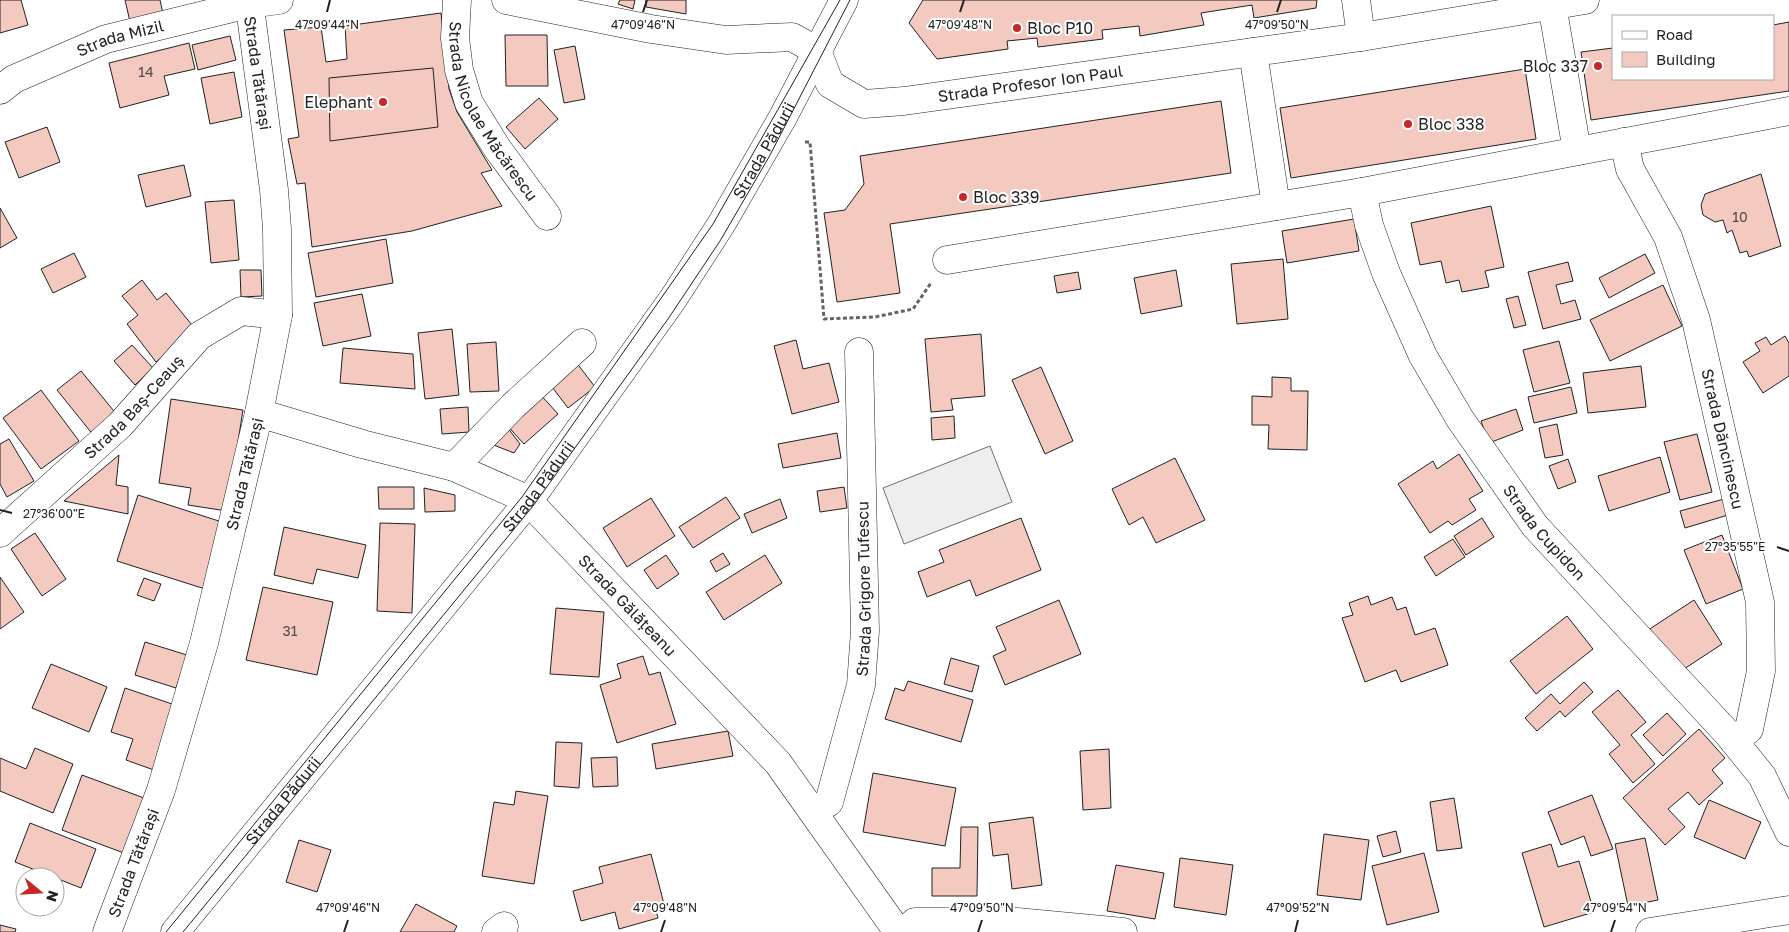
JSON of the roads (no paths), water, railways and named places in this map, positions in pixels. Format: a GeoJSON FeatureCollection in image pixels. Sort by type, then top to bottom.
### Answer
{"type":"FeatureCollection","features":[{"type":"Feature","properties":{"kind":"street"},"geometry":{"type":"LineString","coordinates":[[249,2],[279,0]]}},
{"type":"Feature","properties":{"kind":"street","name":"Strada Nicolae Măcărescu"},"geometry":{"type":"LineString","coordinates":[[457,0],[455,38],[459,70],[470,103],[497,148],[547,216]]}},
{"type":"Feature","properties":{"kind":"street"},"geometry":{"type":"LineString","coordinates":[[506,0],[651,30],[726,40],[792,36],[817,51]]}},
{"type":"Feature","properties":{"kind":"street","name":"Strada Pădurii"},"geometry":{"type":"LineString","coordinates":[[175,932],[528,502],[673,299],[716,232],[782,117],[844,0]]}},
{"type":"Feature","properties":{"kind":"street"},"geometry":{"type":"LineString","coordinates":[[1356,0],[1361,37]]}},
{"type":"Feature","properties":{"kind":"street","name":"Strada Profesor Ion Paul"},"geometry":{"type":"LineString","coordinates":[[817,51],[830,84],[864,104],[904,101],[1361,37],[1586,0]]}},
{"type":"Feature","properties":{"kind":"street","name":"Strada Mizil"},"geometry":{"type":"LineString","coordinates":[[0,90],[14,79],[106,39],[249,2]]}},
{"type":"Feature","properties":{"kind":"street","name":"Strada Tătărași"},"geometry":{"type":"LineString","coordinates":[[107,932],[161,790],[204,643],[259,413],[278,315],[278,229],[249,2]]}},
{"type":"Feature","properties":{"kind":"street"},"geometry":{"type":"LineString","coordinates":[[1552,5],[1577,151]]}},
{"type":"Feature","properties":{"kind":"street"},"geometry":{"type":"LineString","coordinates":[[1253,52],[1276,206]]}},
{"type":"Feature","properties":{"kind":"street"},"geometry":{"type":"LineString","coordinates":[[947,260],[1362,192],[1789,111]]}},
{"type":"Feature","properties":{"kind":"street","name":"Strada Dăncinescu"},"geometry":{"type":"LineString","coordinates":[[1624,142],[1630,169],[1668,237],[1696,320],[1760,602],[1761,671],[1749,729],[1734,741]]}},
{"type":"Feature","properties":{"kind":"street","name":"Strada Cupidon"},"geometry":{"type":"LineString","coordinates":[[1362,192],[1369,224],[1386,273],[1423,356],[1460,419],[1535,526],[1734,741],[1762,776],[1789,832]]}},
{"type":"Feature","properties":{"kind":"street","name":"Strada Baș-Ceauș"},"geometry":{"type":"LineString","coordinates":[[0,533],[120,424],[199,336],[241,311],[278,315]]}},
{"type":"Feature","properties":{"kind":"street"},"geometry":{"type":"LineString","coordinates":[[454,468],[513,406],[582,343]]}},
{"type":"Feature","properties":{"kind":"street","name":"Strada Grigore Tufescu"},"geometry":{"type":"LineString","coordinates":[[813,811],[829,802],[862,685],[865,631],[859,352]]}},
{"type":"Feature","properties":{"kind":"street","name":"Strada Gălățeanu"},"geometry":{"type":"LineString","coordinates":[[259,413],[362,444],[454,468],[528,502],[778,763],[898,932]]}},
{"type":"Feature","properties":{"kind":"street"},"geometry":{"type":"LineString","coordinates":[[1650,932],[1789,910]]}},
{"type":"Feature","properties":{"kind":"street"},"geometry":{"type":"LineString","coordinates":[[903,932],[915,922],[1017,922],[1123,932]]}},
{"type":"Feature","properties":{"kind":"tram line"},"geometry":{"type":"LineString","coordinates":[[166,932],[522,497],[713,224],[840,0]]}},
{"type":"Feature","properties":{"kind":"tram line"},"geometry":{"type":"LineString","coordinates":[[183,932],[533,506],[668,319],[720,241],[769,157],[850,0]]}},
{"type":"Feature","properties":{"kind":"place","name":"Bloc P10"},"geometry":{"type":"Point","coordinates":[1017,28]}},
{"type":"Feature","properties":{"kind":"place","name":"Bloc 337"},"geometry":{"type":"Point","coordinates":[1598,66]}},
{"type":"Feature","properties":{"kind":"place","name":"Elephant"},"geometry":{"type":"Point","coordinates":[383,102]}},
{"type":"Feature","properties":{"kind":"place","name":"Bloc 338"},"geometry":{"type":"Point","coordinates":[1408,124]}},
{"type":"Feature","properties":{"kind":"place","name":"Bloc 339"},"geometry":{"type":"Point","coordinates":[963,197]}}]}
